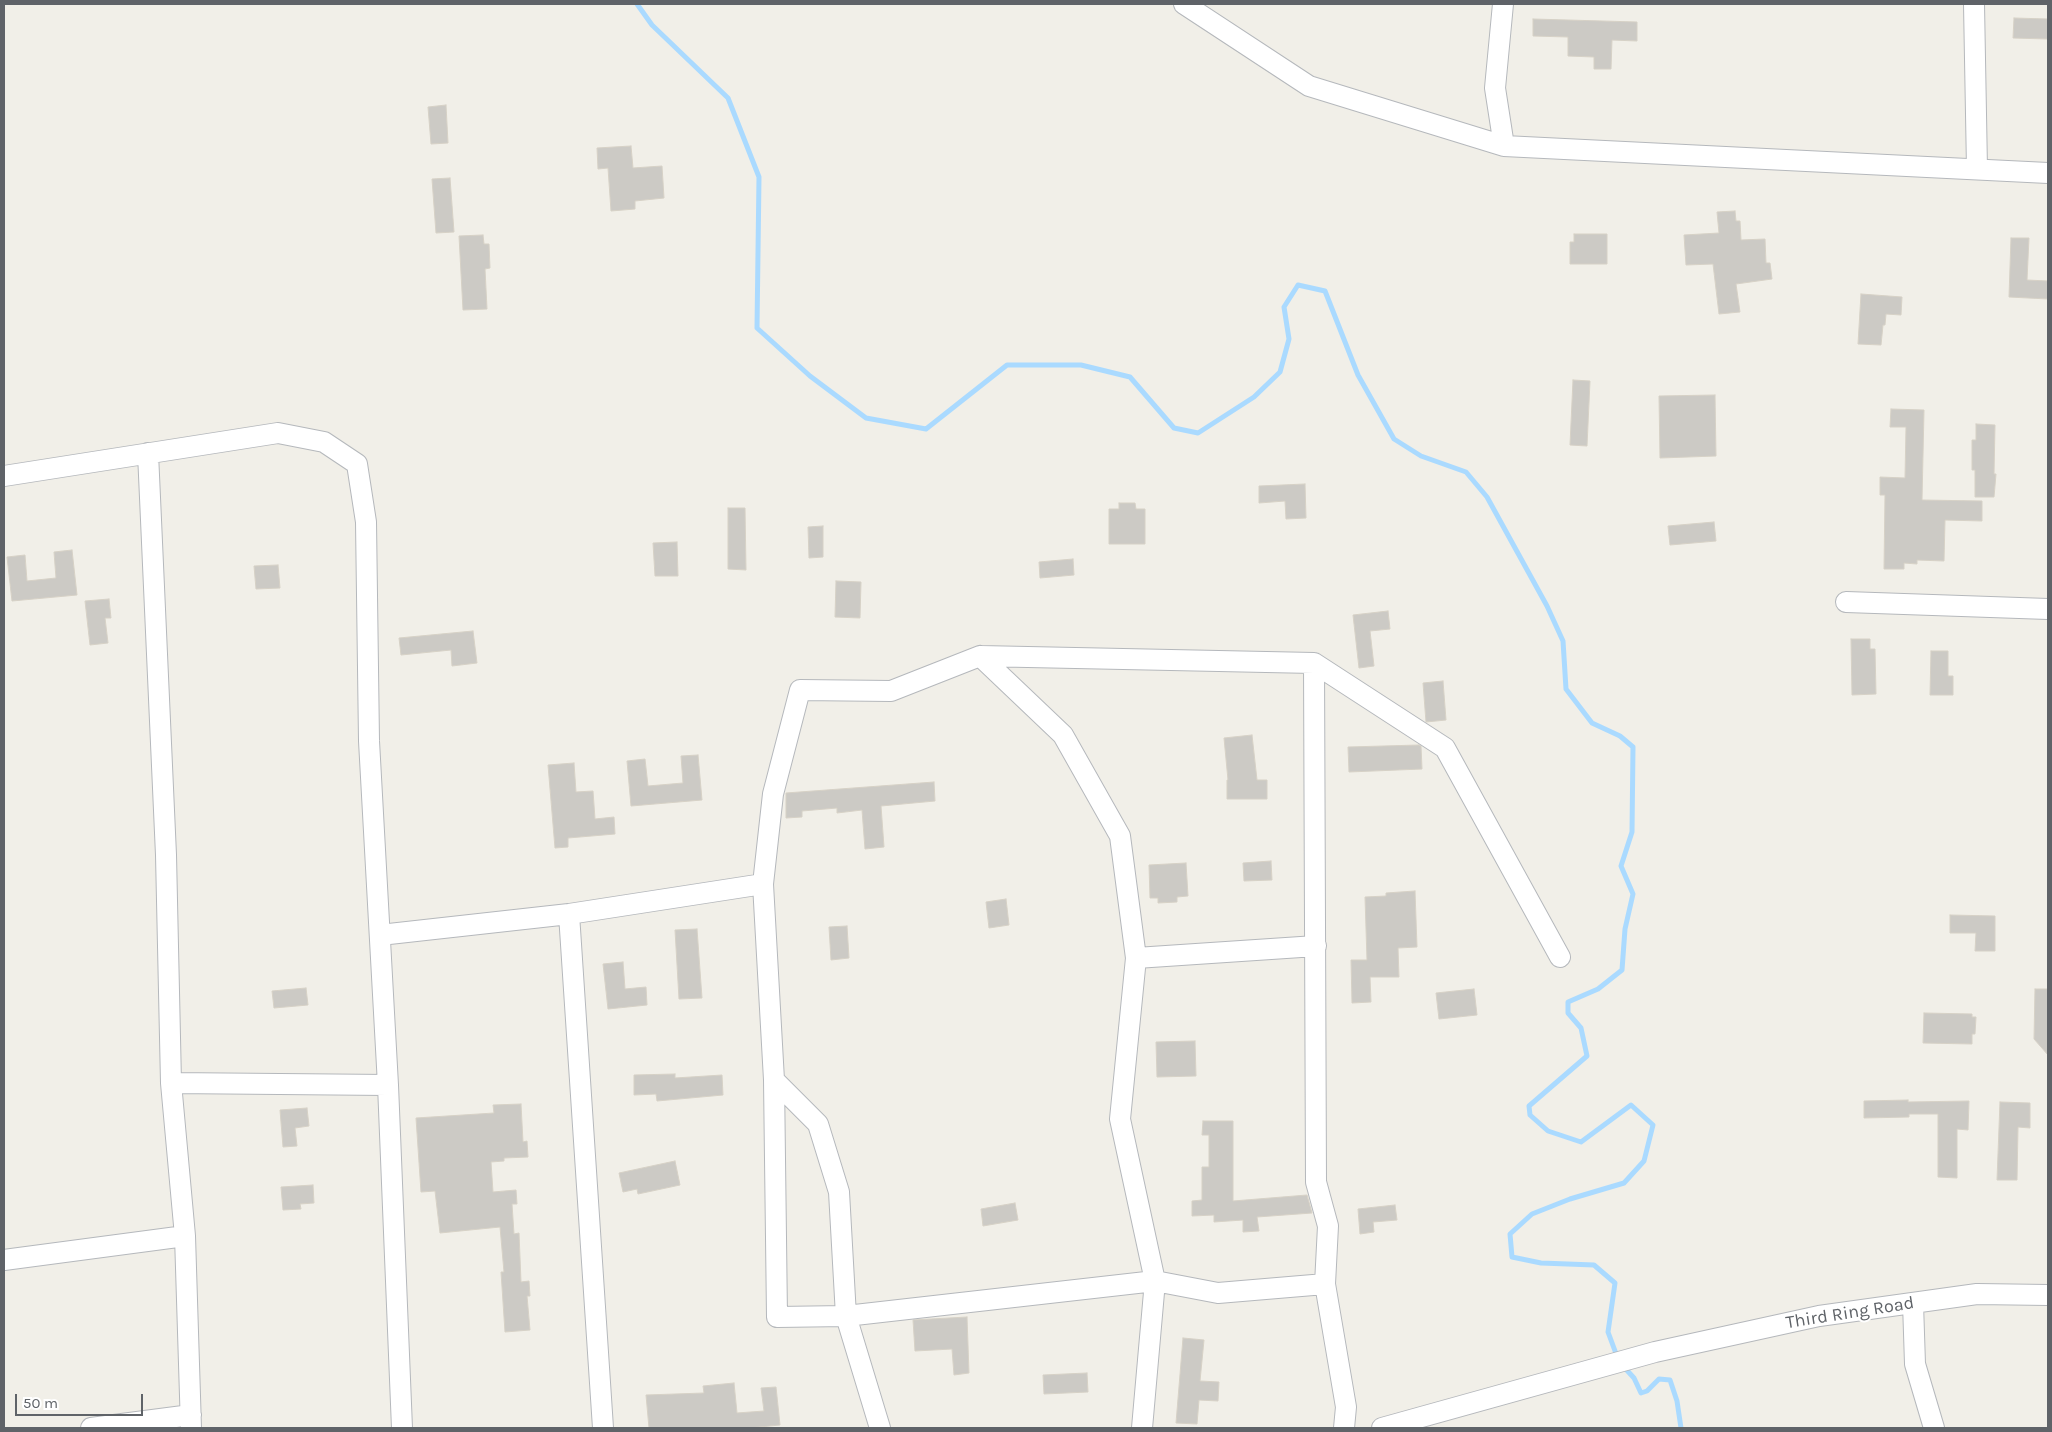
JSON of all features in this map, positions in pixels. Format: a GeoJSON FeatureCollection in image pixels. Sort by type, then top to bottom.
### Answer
{"type":"FeatureCollection","features":[{"type":"Feature","properties":{"kind":"street"},"geometry":{"type":"LineString","coordinates":[[1184,4],[1309,86],[1504,146],[2048,173]]}},
{"type":"Feature","properties":{"kind":"street"},"geometry":{"type":"LineString","coordinates":[[1502,4],[1494,88],[1504,146]]}},
{"type":"Feature","properties":{"kind":"street"},"geometry":{"type":"LineString","coordinates":[[1974,4],[1977,169]]}},
{"type":"Feature","properties":{"kind":"street"},"geometry":{"type":"LineString","coordinates":[[4,476],[278,433],[324,442],[357,464],[366,522],[369,741],[388,1085],[402,1428]]}},
{"type":"Feature","properties":{"kind":"street"},"geometry":{"type":"LineString","coordinates":[[91,1428],[191,1422],[184,1236],[171,1083],[166,855],[148,453]]}},
{"type":"Feature","properties":{"kind":"street"},"geometry":{"type":"LineString","coordinates":[[1846,602],[2048,608]]}},
{"type":"Feature","properties":{"kind":"street"},"geometry":{"type":"LineString","coordinates":[[980,656],[1063,735],[1120,836],[1136,958],[1120,1119],[1155,1281],[1142,1428]]}},
{"type":"Feature","properties":{"kind":"street"},"geometry":{"type":"LineString","coordinates":[[1325,1284],[1218,1293],[1155,1281],[846,1316],[777,1317],[774,1080],[763,884],[773,794],[800,690],[892,691],[980,656],[1314,663],[1445,748],[1560,957]]}},
{"type":"Feature","properties":{"kind":"street"},"geometry":{"type":"LineString","coordinates":[[1314,663],[1316,1182],[1328,1226],[1325,1284],[1346,1407],[1344,1428]]}},
{"type":"Feature","properties":{"kind":"street"},"geometry":{"type":"LineString","coordinates":[[380,935],[569,914],[763,884]]}},
{"type":"Feature","properties":{"kind":"street"},"geometry":{"type":"LineString","coordinates":[[569,914],[603,1428]]}},
{"type":"Feature","properties":{"kind":"street"},"geometry":{"type":"LineString","coordinates":[[1136,958],[1316,946]]}},
{"type":"Feature","properties":{"kind":"street"},"geometry":{"type":"LineString","coordinates":[[774,1080],[818,1124],[839,1192],[846,1316],[880,1428]]}},
{"type":"Feature","properties":{"kind":"street"},"geometry":{"type":"LineString","coordinates":[[171,1083],[388,1085]]}},
{"type":"Feature","properties":{"kind":"street"},"geometry":{"type":"LineString","coordinates":[[4,1260],[184,1236]]}},
{"type":"Feature","properties":{"kind":"street","name":"Third Ring Road"},"geometry":{"type":"LineString","coordinates":[[1382,1428],[1655,1352],[1819,1316],[1977,1294],[2048,1295]]}},
{"type":"Feature","properties":{"kind":"street"},"geometry":{"type":"LineString","coordinates":[[1913,1303],[1915,1364],[1934,1428]]}},
{"type":"Feature","properties":{"kind":"building"},"geometry":{"type":"Polygon","coordinates":[[[2014,18],[2048,19],[2048,39],[2013,38],[2014,18]]]}},
{"type":"Feature","properties":{"kind":"building"},"geometry":{"type":"Polygon","coordinates":[[[1533,19],[1637,22],[1637,41],[1612,40],[1611,69],[1594,69],[1594,57],[1568,56],[1568,37],[1533,36],[1533,19]]]}},
{"type":"Feature","properties":{"kind":"building"},"geometry":{"type":"Polygon","coordinates":[[[446,105],[448,143],[431,144],[428,107],[446,105]]]}},
{"type":"Feature","properties":{"kind":"building"},"geometry":{"type":"Polygon","coordinates":[[[631,146],[633,168],[662,166],[664,198],[635,201],[635,209],[611,211],[608,168],[598,169],[597,148],[631,146]]]}},
{"type":"Feature","properties":{"kind":"building"},"geometry":{"type":"Polygon","coordinates":[[[450,178],[454,232],[436,233],[432,179],[450,178]]]}},
{"type":"Feature","properties":{"kind":"building"},"geometry":{"type":"Polygon","coordinates":[[[1735,211],[1736,221],[1740,221],[1741,240],[1765,239],[1766,263],[1770,263],[1772,279],[1736,284],[1740,312],[1719,314],[1713,264],[1686,265],[1684,235],[1719,233],[1717,212],[1735,211]]]}},
{"type":"Feature","properties":{"kind":"building"},"geometry":{"type":"Polygon","coordinates":[[[1574,234],[1607,234],[1607,264],[1570,264],[1570,242],[1574,242],[1574,234]]]}},
{"type":"Feature","properties":{"kind":"building"},"geometry":{"type":"Polygon","coordinates":[[[483,235],[484,244],[489,244],[490,268],[485,269],[487,309],[463,310],[459,236],[483,235]]]}},
{"type":"Feature","properties":{"kind":"building"},"geometry":{"type":"Polygon","coordinates":[[[2011,238],[2029,238],[2027,280],[2048,281],[2048,299],[2009,297],[2011,238]]]}},
{"type":"Feature","properties":{"kind":"building"},"geometry":{"type":"Polygon","coordinates":[[[1861,294],[1902,297],[1901,315],[1886,314],[1881,345],[1858,344],[1861,294]]]}},
{"type":"Feature","properties":{"kind":"building"},"geometry":{"type":"Polygon","coordinates":[[[1573,380],[1590,381],[1587,446],[1570,445],[1573,380]]]}},
{"type":"Feature","properties":{"kind":"building"},"geometry":{"type":"Polygon","coordinates":[[[1715,395],[1716,456],[1660,458],[1659,396],[1715,395]]]}},
{"type":"Feature","properties":{"kind":"building"},"geometry":{"type":"Polygon","coordinates":[[[1891,409],[1924,410],[1922,500],[1982,501],[1982,521],[1945,520],[1944,561],[1917,560],[1917,564],[1904,563],[1904,569],[1884,569],[1885,495],[1880,495],[1880,477],[1905,478],[1906,427],[1890,427],[1891,409]]]}},
{"type":"Feature","properties":{"kind":"building"},"geometry":{"type":"Polygon","coordinates":[[[1976,424],[1995,425],[1994,474],[1996,474],[1994,497],[1975,497],[1975,470],[1972,470],[1972,440],[1976,440],[1976,424]]]}},
{"type":"Feature","properties":{"kind":"building"},"geometry":{"type":"Polygon","coordinates":[[[1305,484],[1306,518],[1286,519],[1285,501],[1259,503],[1259,486],[1305,484]]]}},
{"type":"Feature","properties":{"kind":"building"},"geometry":{"type":"Polygon","coordinates":[[[1119,503],[1135,503],[1136,509],[1145,509],[1145,544],[1109,544],[1109,509],[1119,509],[1119,503]]]}},
{"type":"Feature","properties":{"kind":"building"},"geometry":{"type":"Polygon","coordinates":[[[728,508],[745,508],[746,570],[728,569],[728,508]]]}},
{"type":"Feature","properties":{"kind":"building"},"geometry":{"type":"Polygon","coordinates":[[[1714,522],[1716,541],[1670,545],[1668,526],[1714,522]]]}},
{"type":"Feature","properties":{"kind":"building"},"geometry":{"type":"Polygon","coordinates":[[[823,526],[823,557],[809,558],[808,527],[823,526]]]}},
{"type":"Feature","properties":{"kind":"building"},"geometry":{"type":"Polygon","coordinates":[[[677,542],[678,576],[655,576],[653,543],[677,542]]]}},
{"type":"Feature","properties":{"kind":"building"},"geometry":{"type":"Polygon","coordinates":[[[72,550],[77,595],[12,601],[7,557],[25,555],[27,581],[56,578],[54,552],[72,550]]]}},
{"type":"Feature","properties":{"kind":"building"},"geometry":{"type":"Polygon","coordinates":[[[1073,559],[1074,575],[1040,578],[1039,562],[1073,559]]]}},
{"type":"Feature","properties":{"kind":"building"},"geometry":{"type":"Polygon","coordinates":[[[278,565],[280,588],[256,589],[254,566],[278,565]]]}},
{"type":"Feature","properties":{"kind":"building"},"geometry":{"type":"Polygon","coordinates":[[[836,581],[861,582],[860,618],[835,617],[836,581]]]}},
{"type":"Feature","properties":{"kind":"building"},"geometry":{"type":"Polygon","coordinates":[[[109,599],[111,618],[105,618],[108,643],[90,645],[85,601],[109,599]]]}},
{"type":"Feature","properties":{"kind":"building"},"geometry":{"type":"Polygon","coordinates":[[[1388,611],[1390,629],[1370,631],[1374,666],[1359,668],[1353,615],[1388,611]]]}},
{"type":"Feature","properties":{"kind":"building"},"geometry":{"type":"Polygon","coordinates":[[[473,631],[477,663],[452,666],[451,650],[401,655],[399,638],[473,631]]]}},
{"type":"Feature","properties":{"kind":"building"},"geometry":{"type":"Polygon","coordinates":[[[1851,639],[1870,639],[1870,649],[1875,649],[1876,694],[1852,695],[1851,639]]]}},
{"type":"Feature","properties":{"kind":"building"},"geometry":{"type":"Polygon","coordinates":[[[1931,651],[1948,651],[1948,676],[1953,676],[1953,695],[1930,695],[1931,651]]]}},
{"type":"Feature","properties":{"kind":"building"},"geometry":{"type":"Polygon","coordinates":[[[1443,681],[1446,720],[1426,722],[1423,683],[1443,681]]]}},
{"type":"Feature","properties":{"kind":"building"},"geometry":{"type":"Polygon","coordinates":[[[1252,735],[1257,780],[1267,780],[1267,799],[1227,799],[1228,780],[1224,738],[1252,735]]]}},
{"type":"Feature","properties":{"kind":"building"},"geometry":{"type":"Polygon","coordinates":[[[1421,746],[1422,769],[1349,772],[1348,747],[1421,746]]]}},
{"type":"Feature","properties":{"kind":"building"},"geometry":{"type":"Polygon","coordinates":[[[698,755],[702,800],[631,806],[627,761],[645,759],[648,786],[683,783],[681,756],[698,755]]]}},
{"type":"Feature","properties":{"kind":"building"},"geometry":{"type":"Polygon","coordinates":[[[574,763],[576,792],[593,791],[595,819],[614,817],[615,834],[568,838],[568,847],[555,848],[548,765],[574,763]]]}},
{"type":"Feature","properties":{"kind":"building"},"geometry":{"type":"Polygon","coordinates":[[[934,782],[935,801],[881,806],[884,847],[865,849],[862,810],[837,813],[837,808],[802,811],[802,817],[786,818],[786,793],[934,782]]]}},
{"type":"Feature","properties":{"kind":"building"},"geometry":{"type":"Polygon","coordinates":[[[1271,861],[1272,880],[1244,881],[1243,863],[1271,861]]]}},
{"type":"Feature","properties":{"kind":"building"},"geometry":{"type":"Polygon","coordinates":[[[1186,863],[1188,896],[1177,897],[1177,902],[1158,903],[1158,898],[1150,898],[1149,865],[1186,863]]]}},
{"type":"Feature","properties":{"kind":"building"},"geometry":{"type":"Polygon","coordinates":[[[1415,891],[1417,947],[1398,948],[1399,977],[1370,977],[1371,1002],[1352,1003],[1351,960],[1367,960],[1365,897],[1386,896],[1386,893],[1415,891]]]}},
{"type":"Feature","properties":{"kind":"building"},"geometry":{"type":"Polygon","coordinates":[[[1006,899],[1009,925],[989,928],[986,902],[1006,899]]]}},
{"type":"Feature","properties":{"kind":"building"},"geometry":{"type":"Polygon","coordinates":[[[1950,915],[1995,916],[1995,951],[1975,951],[1976,933],[1950,933],[1950,915]]]}},
{"type":"Feature","properties":{"kind":"building"},"geometry":{"type":"Polygon","coordinates":[[[847,926],[849,958],[831,960],[829,927],[847,926]]]}},
{"type":"Feature","properties":{"kind":"building"},"geometry":{"type":"Polygon","coordinates":[[[697,929],[702,998],[679,999],[675,930],[697,929]]]}},
{"type":"Feature","properties":{"kind":"building"},"geometry":{"type":"Polygon","coordinates":[[[623,962],[625,989],[646,987],[647,1005],[608,1009],[603,964],[623,962]]]}},
{"type":"Feature","properties":{"kind":"building"},"geometry":{"type":"Polygon","coordinates":[[[306,988],[308,1005],[274,1008],[272,991],[306,988]]]}},
{"type":"Feature","properties":{"kind":"building"},"geometry":{"type":"Polygon","coordinates":[[[1474,989],[1477,1015],[1439,1019],[1436,993],[1474,989]]]}},
{"type":"Feature","properties":{"kind":"building"},"geometry":{"type":"Polygon","coordinates":[[[2035,989],[2048,989],[2048,1055],[2034,1039],[2035,989]]]}},
{"type":"Feature","properties":{"kind":"building"},"geometry":{"type":"Polygon","coordinates":[[[1924,1013],[1972,1014],[1972,1017],[1976,1017],[1975,1034],[1972,1034],[1972,1044],[1923,1043],[1924,1013]]]}},
{"type":"Feature","properties":{"kind":"building"},"geometry":{"type":"Polygon","coordinates":[[[1195,1041],[1196,1076],[1157,1077],[1156,1042],[1195,1041]]]}},
{"type":"Feature","properties":{"kind":"building"},"geometry":{"type":"Polygon","coordinates":[[[675,1074],[675,1078],[722,1075],[723,1095],[657,1101],[656,1094],[634,1095],[634,1075],[675,1074]]]}},
{"type":"Feature","properties":{"kind":"building"},"geometry":{"type":"Polygon","coordinates":[[[1908,1100],[1908,1102],[1969,1101],[1968,1130],[1957,1129],[1957,1178],[1938,1177],[1938,1114],[1909,1114],[1909,1117],[1864,1118],[1864,1101],[1908,1100]]]}},
{"type":"Feature","properties":{"kind":"building"},"geometry":{"type":"Polygon","coordinates":[[[2000,1102],[2030,1103],[2030,1128],[2018,1127],[2017,1180],[1997,1180],[2000,1102]]]}},
{"type":"Feature","properties":{"kind":"building"},"geometry":{"type":"Polygon","coordinates":[[[521,1104],[523,1142],[527,1141],[528,1157],[504,1158],[504,1161],[491,1162],[493,1192],[516,1190],[517,1204],[512,1204],[514,1234],[519,1233],[521,1282],[529,1281],[530,1296],[527,1296],[530,1330],[505,1332],[501,1272],[504,1272],[500,1227],[440,1233],[435,1191],[421,1192],[416,1118],[494,1113],[493,1105],[521,1104]]]}},
{"type":"Feature","properties":{"kind":"building"},"geometry":{"type":"Polygon","coordinates":[[[307,1108],[309,1126],[295,1128],[297,1146],[283,1147],[280,1110],[307,1108]]]}},
{"type":"Feature","properties":{"kind":"building"},"geometry":{"type":"Polygon","coordinates":[[[1203,1121],[1233,1121],[1233,1201],[1307,1195],[1312,1213],[1257,1217],[1259,1231],[1243,1232],[1243,1220],[1214,1222],[1214,1215],[1192,1216],[1192,1201],[1202,1200],[1202,1167],[1209,1167],[1209,1135],[1202,1135],[1203,1121]]]}},
{"type":"Feature","properties":{"kind":"building"},"geometry":{"type":"Polygon","coordinates":[[[675,1161],[680,1185],[638,1194],[637,1189],[623,1192],[619,1173],[675,1161]]]}},
{"type":"Feature","properties":{"kind":"building"},"geometry":{"type":"Polygon","coordinates":[[[313,1185],[314,1203],[300,1204],[301,1209],[283,1210],[281,1187],[313,1185]]]}},
{"type":"Feature","properties":{"kind":"building"},"geometry":{"type":"Polygon","coordinates":[[[1015,1203],[1018,1220],[983,1226],[981,1209],[1015,1203]]]}},
{"type":"Feature","properties":{"kind":"building"},"geometry":{"type":"Polygon","coordinates":[[[1395,1205],[1397,1220],[1373,1222],[1374,1232],[1360,1234],[1358,1209],[1395,1205]]]}},
{"type":"Feature","properties":{"kind":"building"},"geometry":{"type":"Polygon","coordinates":[[[967,1317],[969,1373],[954,1375],[952,1349],[915,1351],[913,1320],[967,1317]]]}},
{"type":"Feature","properties":{"kind":"building"},"geometry":{"type":"Polygon","coordinates":[[[1183,1338],[1204,1340],[1200,1381],[1219,1382],[1218,1401],[1199,1400],[1197,1424],[1176,1423],[1183,1338]]]}},
{"type":"Feature","properties":{"kind":"building"},"geometry":{"type":"Polygon","coordinates":[[[1087,1373],[1088,1392],[1044,1394],[1043,1375],[1087,1373]]]}},
{"type":"Feature","properties":{"kind":"building"},"geometry":{"type":"Polygon","coordinates":[[[734,1383],[737,1413],[764,1411],[761,1388],[776,1387],[780,1425],[749,1428],[649,1428],[646,1395],[704,1393],[703,1386],[734,1383]]]}},
{"type":"Feature","properties":{"kind":"waterway"},"geometry":{"type":"LineString","coordinates":[[637,4],[652,25],[728,98],[759,177],[757,328],[810,376],[866,418],[926,429],[1007,365],[1081,365],[1130,377],[1174,428],[1198,433],[1254,397],[1280,372],[1289,339],[1284,307],[1298,285],[1325,291],[1358,375],[1394,439],[1421,456],[1466,472],[1487,497],[1547,606],[1563,641],[1566,689],[1592,723],[1620,736],[1633,747],[1632,832],[1621,866],[1633,894],[1625,929],[1622,970],[1598,989],[1568,1002],[1568,1013],[1581,1028],[1587,1056],[1529,1106],[1530,1115],[1548,1131],[1581,1142],[1631,1105],[1653,1125],[1644,1161],[1624,1183],[1570,1199],[1532,1214],[1510,1234],[1512,1257],[1541,1263],[1594,1265],[1615,1283],[1608,1332],[1618,1359]]}},
{"type":"Feature","properties":{"kind":"waterway"},"geometry":{"type":"LineString","coordinates":[[1623,1366],[1634,1378],[1641,1393],[1647,1391],[1659,1379],[1670,1380],[1677,1401],[1681,1428]]}}]}
